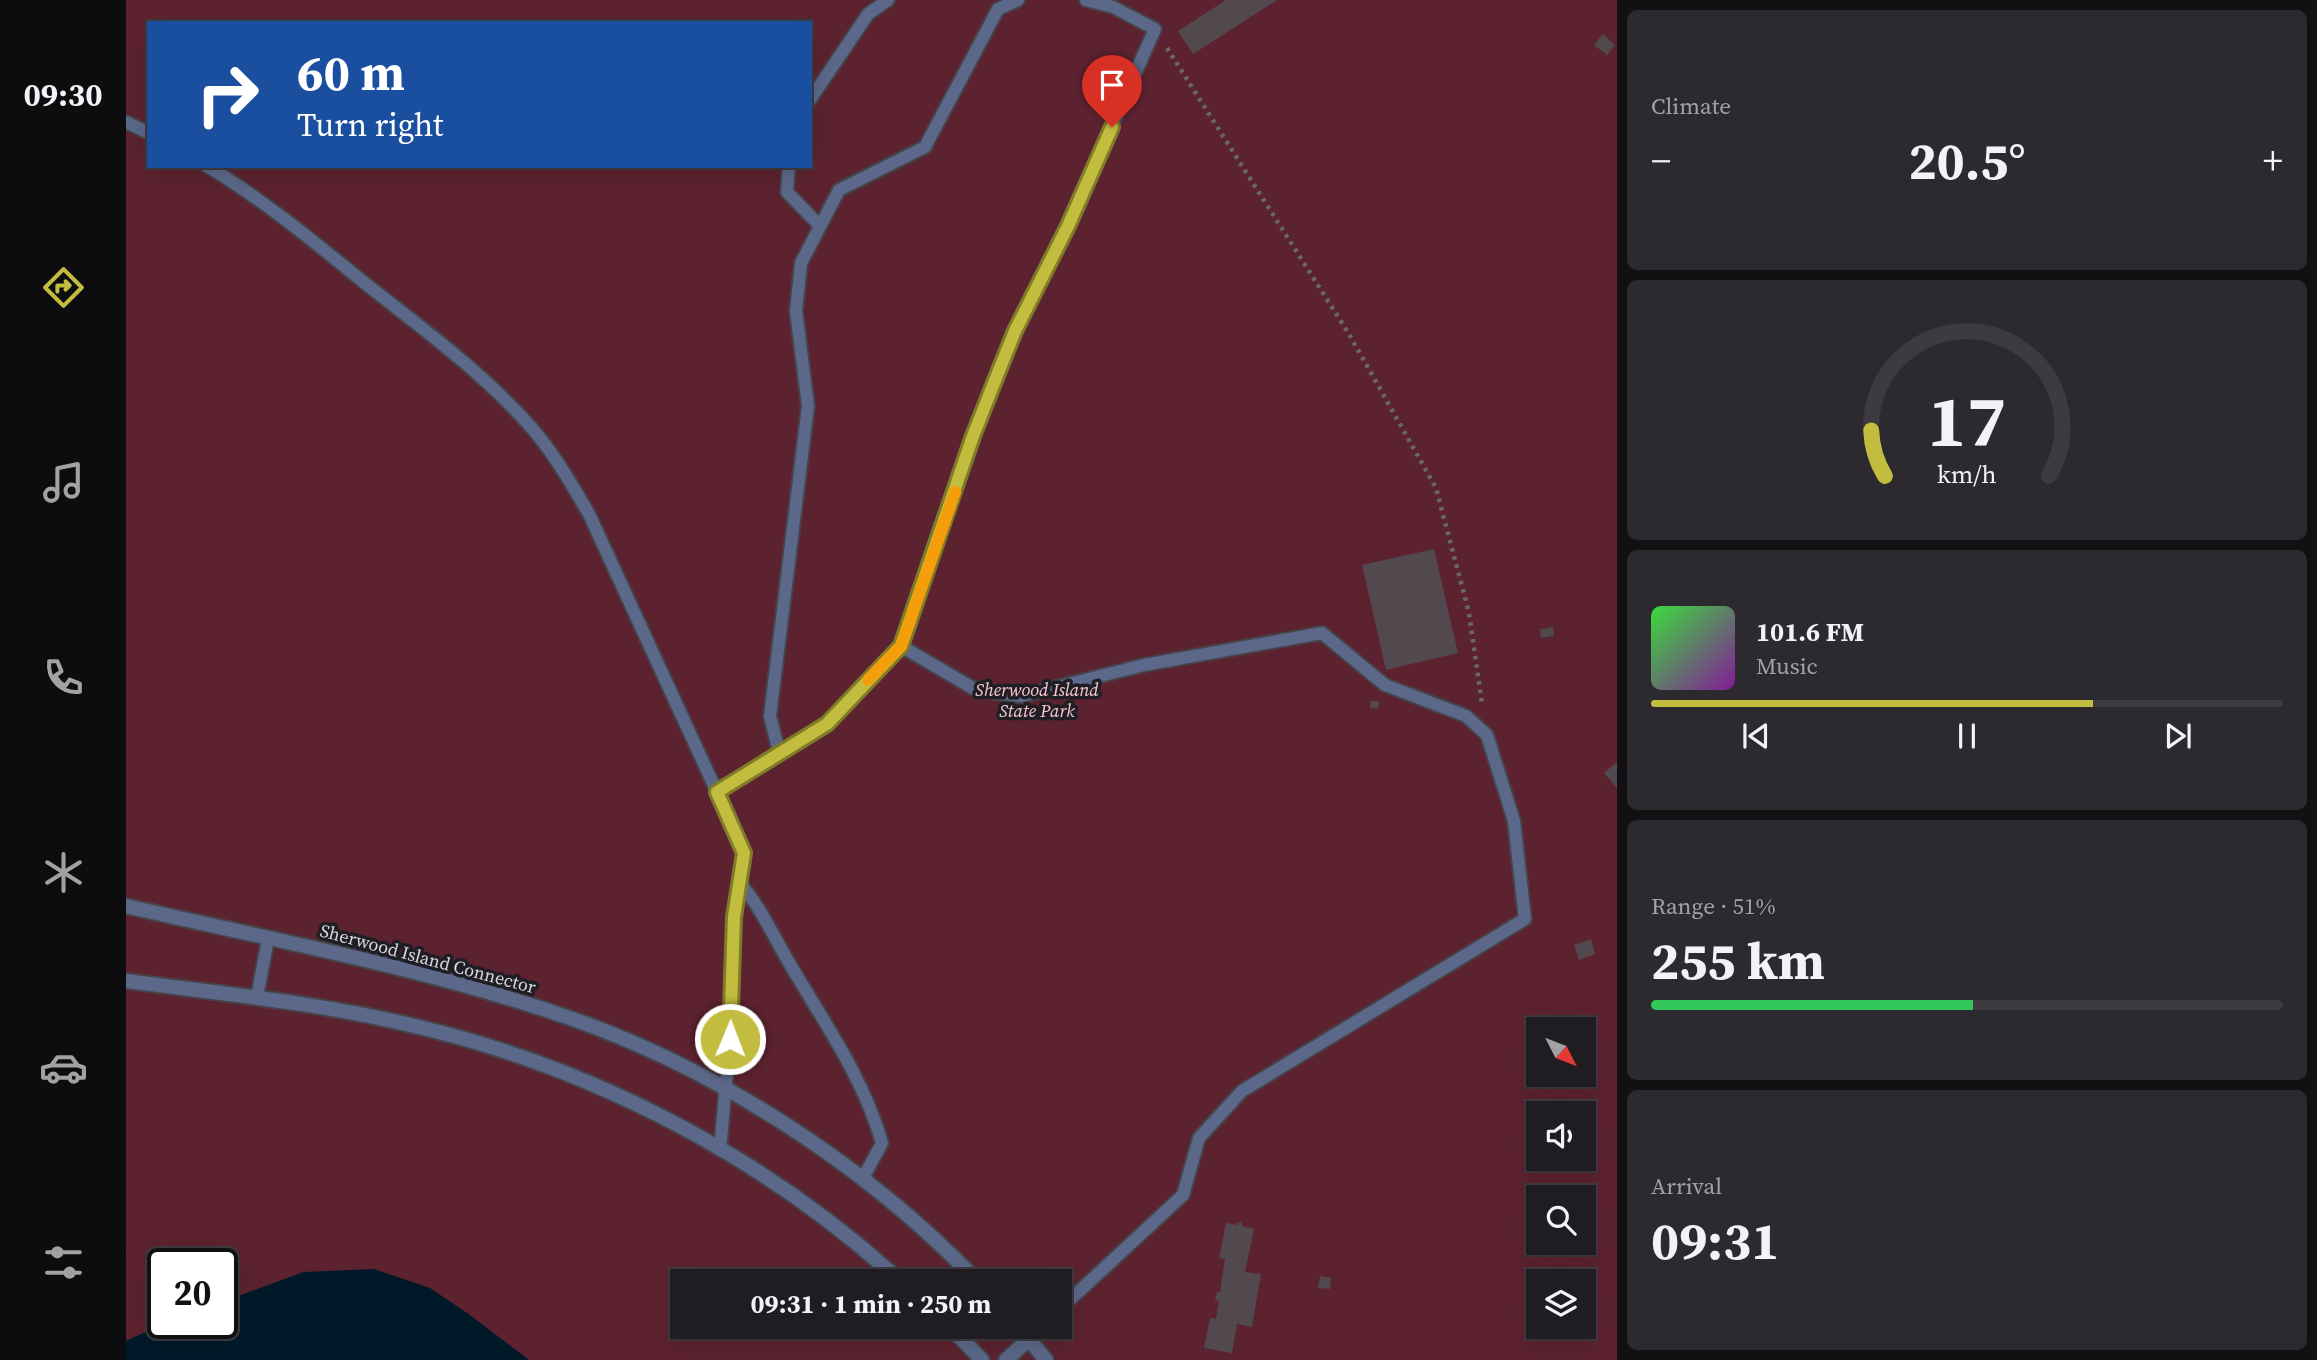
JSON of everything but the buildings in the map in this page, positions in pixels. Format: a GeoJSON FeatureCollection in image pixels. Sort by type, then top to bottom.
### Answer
{"type":"FeatureCollection","features":[{"type":"Feature","properties":{"kind":"street","name":"Sherwood Island Connector"},"geometry":{"type":"LineString","coordinates":[[126,906],[422,974],[569,1018],[664,1059],[725,1089],[816,1144],[863,1178],[965,1269]]}},
{"type":"Feature","properties":{"kind":"street"},"geometry":{"type":"LineString","coordinates":[[126,981],[308,1004],[420,1027],[525,1059],[642,1107],[720,1150],[788,1192],[834,1225],[886,1269]]}},
{"type":"Feature","properties":{"kind":"street"},"geometry":{"type":"LineString","coordinates":[[961,1339],[982,1360]]}},
{"type":"Feature","properties":{"kind":"street"},"geometry":{"type":"LineString","coordinates":[[1006,1360],[1029,1339],[1046,1360]]}},
{"type":"Feature","properties":{"kind":"lane"},"geometry":{"type":"LineString","coordinates":[[812,97],[868,14],[888,0]]}},
{"type":"Feature","properties":{"kind":"lane"},"geometry":{"type":"LineString","coordinates":[[779,752],[770,716],[808,406],[796,311],[801,263],[839,190],[925,147],[993,5],[1018,0]]}},
{"type":"Feature","properties":{"kind":"lane"},"geometry":{"type":"LineString","coordinates":[[717,792],[827,724],[901,646],[973,436],[1015,331],[1068,226],[1155,29],[1113,7],[1086,0]]}},
{"type":"Feature","properties":{"kind":"lane"},"geometry":{"type":"LineString","coordinates":[[126,122],[147,132]]}},
{"type":"Feature","properties":{"kind":"lane"},"geometry":{"type":"LineString","coordinates":[[210,168],[291,224],[491,387],[530,426],[564,470],[589,514],[744,853],[734,917],[730,1039],[720,1150]]}},
{"type":"Feature","properties":{"kind":"lane"},"geometry":{"type":"LineString","coordinates":[[789,168],[786,192],[820,226]]}},
{"type":"Feature","properties":{"kind":"lane"},"geometry":{"type":"LineString","coordinates":[[901,646],[976,690],[1021,696],[1144,665],[1322,633],[1385,685],[1466,716],[1487,735],[1514,821],[1525,919],[1242,1091],[1199,1138],[1183,1195],[1072,1298]]}},
{"type":"Feature","properties":{"kind":"lane"},"geometry":{"type":"LineString","coordinates":[[740,883],[756,902],[875,1116],[882,1143],[863,1178]]}},
{"type":"Feature","properties":{"kind":"lane"},"geometry":{"type":"LineString","coordinates":[[257,997],[268,939]]}},
{"type":"Feature","properties":{"kind":"path"},"geometry":{"type":"LineString","coordinates":[[1155,29],[1349,334],[1436,488],[1469,613],[1487,735]]}},
{"type":"Feature","properties":{"kind":"green space","name":"Sherwood Island State Park"},"geometry":{"type":"Polygon","coordinates":[[[126,0],[1617,0],[1617,1360],[529,1360],[467,1313],[304,1272],[238,1296],[238,1248],[147,1248],[147,1332],[126,1341],[126,0]]]}},
{"type":"Feature","properties":{"kind":"water"},"geometry":{"type":"Polygon","coordinates":[[[374,1269],[430,1288],[529,1360],[126,1360],[126,1341],[147,1332],[147,1339],[238,1339],[238,1296],[304,1272],[374,1269]]]}},
{"type":"Feature","properties":{"kind":"slow traffic"},"geometry":{"type":"LineString","coordinates":[[868,680],[901,646],[955,492]]}},
{"type":"Feature","properties":{"kind":"route"},"geometry":{"type":"LineString","coordinates":[[730,1039],[734,917],[744,853],[717,792],[827,724],[901,646],[973,436],[1015,331],[1068,226],[1112,127]]}}]}
